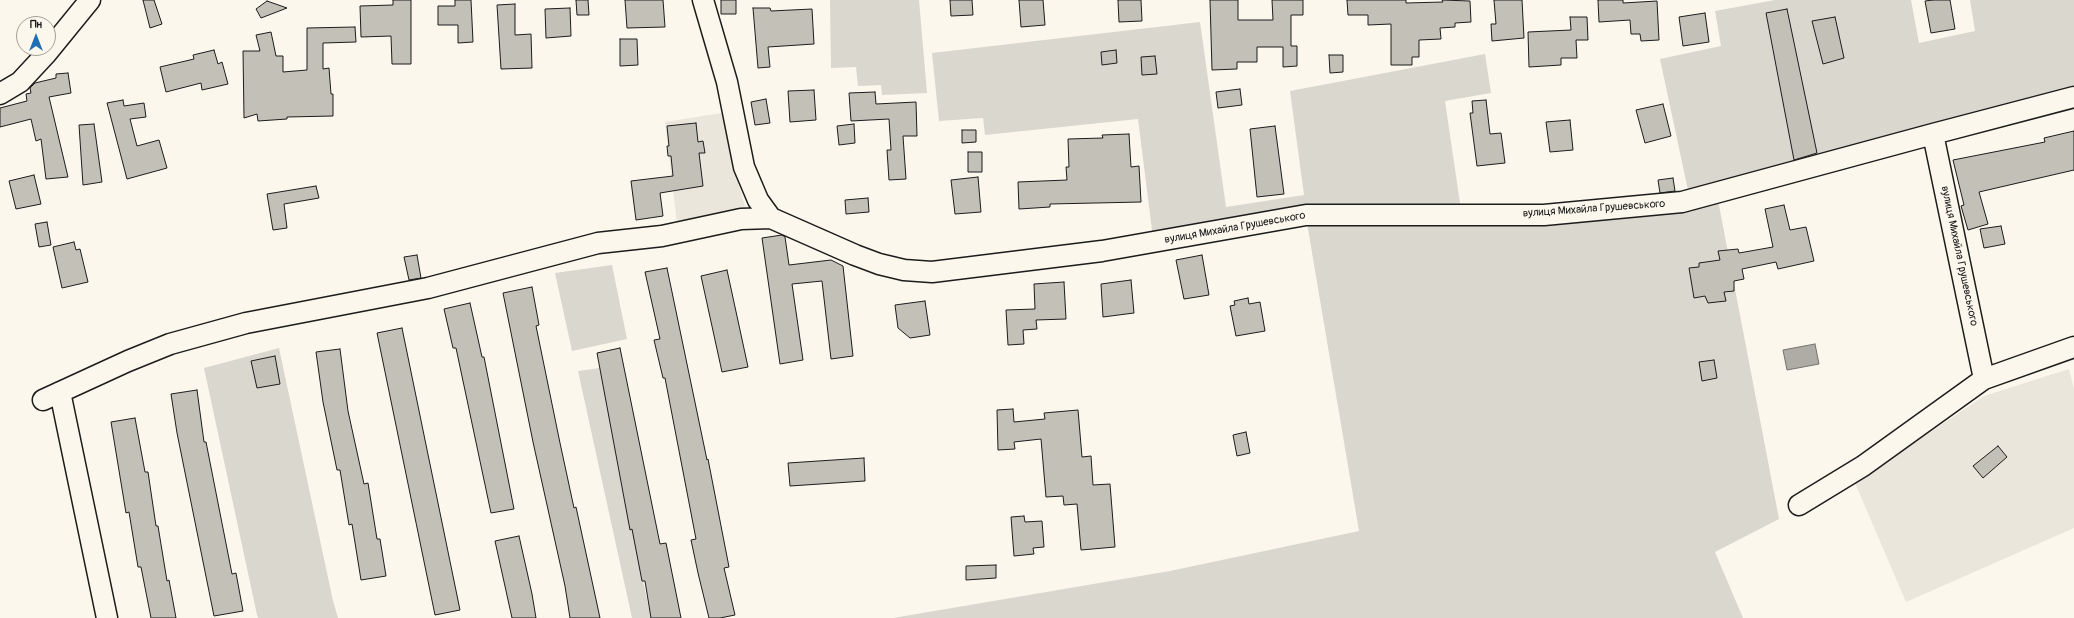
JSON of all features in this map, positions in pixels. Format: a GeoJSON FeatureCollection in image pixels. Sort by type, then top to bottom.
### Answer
{"type":"FeatureCollection","features":[{"type":"Feature","properties":{"kind":"street"},"geometry":{"type":"LineString","coordinates":[[0,94],[20,82],[46,54],[90,0]]}},
{"type":"Feature","properties":{"kind":"street"},"geometry":{"type":"LineString","coordinates":[[702,0],[727,82],[744,167],[758,200],[771,218]]}},
{"type":"Feature","properties":{"kind":"street","name":"вулиця Михайла Грушевського"},"geometry":{"type":"LineString","coordinates":[[771,218],[878,264],[904,270],[932,272],[1102,251],[1306,215],[1544,215],[1682,202],[1933,134],[2074,98]]}},
{"type":"Feature","properties":{"kind":"street","name":"вулиця Михайла Грушевського"},"geometry":{"type":"LineString","coordinates":[[1933,134],[1984,379]]}},
{"type":"Feature","properties":{"kind":"street"},"geometry":{"type":"LineString","coordinates":[[108,618],[52,396],[128,361],[170,344],[246,323],[413,291],[598,243],[662,236],[741,219],[771,218]]}},
{"type":"Feature","properties":{"kind":"street"},"geometry":{"type":"LineString","coordinates":[[1799,505],[1863,466],[1984,379],[2074,347]]}},
{"type":"Feature","properties":{"kind":"shaded area"},"geometry":{"type":"Polygon","coordinates":[[[830,0],[919,0],[927,93],[882,95],[881,85],[858,86],[856,67],[831,68],[830,0]]]}},
{"type":"Feature","properties":{"kind":"shaded area"},"geometry":{"type":"Polygon","coordinates":[[[1775,0],[1911,0],[1919,43],[1975,31],[1970,0],[2074,0],[2074,90],[1689,195],[1660,59],[1721,46],[1715,11],[1775,0]]]}},
{"type":"Feature","properties":{"kind":"shaded area"},"geometry":{"type":"Polygon","coordinates":[[[1200,22],[1226,207],[1304,195],[1290,91],[1485,54],[1491,93],[1445,101],[1461,210],[1153,238],[1138,119],[985,135],[983,118],[939,121],[932,53],[1200,22]]]}},
{"type":"Feature","properties":{"kind":"shaded area"},"geometry":{"type":"Polygon","coordinates":[[[722,113],[737,180],[747,212],[677,223],[665,122],[722,113]]]}},
{"type":"Feature","properties":{"kind":"shaded area"},"geometry":{"type":"Polygon","coordinates":[[[1718,200],[1779,519],[1715,552],[1743,618],[893,618],[1170,571],[1359,531],[1307,223],[1520,224],[1669,213],[1718,200]]]}},
{"type":"Feature","properties":{"kind":"shaded area"},"geometry":{"type":"Polygon","coordinates":[[[612,265],[627,339],[572,351],[555,273],[612,265]]]}},
{"type":"Feature","properties":{"kind":"shaded area"},"geometry":{"type":"Polygon","coordinates":[[[1815,344],[1819,364],[1787,370],[1783,350],[1815,344]]]}},
{"type":"Feature","properties":{"kind":"shaded area"},"geometry":{"type":"Polygon","coordinates":[[[279,348],[333,601],[338,618],[258,618],[257,615],[204,368],[279,348]]]}},
{"type":"Feature","properties":{"kind":"shaded area"},"geometry":{"type":"Polygon","coordinates":[[[600,368],[630,530],[645,527],[636,548],[651,618],[632,618],[578,371],[600,368]]]}},
{"type":"Feature","properties":{"kind":"shaded area"},"geometry":{"type":"Polygon","coordinates":[[[2069,369],[2074,389],[2074,528],[1906,602],[1855,483],[1984,396],[2069,369]]]}},
{"type":"Feature","properties":{"kind":"building"},"geometry":{"type":"Polygon","coordinates":[[[143,0],[154,0],[162,24],[150,28],[143,0]]]}},
{"type":"Feature","properties":{"kind":"building"},"geometry":{"type":"Polygon","coordinates":[[[393,0],[411,0],[411,64],[392,64],[391,36],[361,37],[360,6],[393,5],[393,0]]]}},
{"type":"Feature","properties":{"kind":"building"},"geometry":{"type":"Polygon","coordinates":[[[455,0],[471,0],[473,42],[458,43],[458,25],[438,25],[438,6],[455,6],[455,0]]]}},
{"type":"Feature","properties":{"kind":"building"},"geometry":{"type":"Polygon","coordinates":[[[576,0],[588,0],[589,15],[577,15],[576,0]]]}},
{"type":"Feature","properties":{"kind":"building"},"geometry":{"type":"Polygon","coordinates":[[[625,0],[663,0],[665,27],[627,28],[625,0]]]}},
{"type":"Feature","properties":{"kind":"building"},"geometry":{"type":"Polygon","coordinates":[[[721,0],[736,0],[736,14],[721,14],[721,0]]]}},
{"type":"Feature","properties":{"kind":"building"},"geometry":{"type":"Polygon","coordinates":[[[950,0],[972,0],[973,15],[951,16],[950,0]]]}},
{"type":"Feature","properties":{"kind":"building"},"geometry":{"type":"Polygon","coordinates":[[[1019,0],[1043,0],[1045,25],[1021,27],[1019,0]]]}},
{"type":"Feature","properties":{"kind":"building"},"geometry":{"type":"Polygon","coordinates":[[[1118,0],[1141,0],[1142,21],[1119,22],[1118,0]]]}},
{"type":"Feature","properties":{"kind":"building"},"geometry":{"type":"Polygon","coordinates":[[[1210,0],[1238,0],[1238,20],[1273,20],[1272,0],[1303,0],[1303,15],[1291,15],[1291,46],[1297,46],[1297,66],[1283,67],[1283,47],[1257,47],[1257,62],[1237,62],[1237,69],[1212,70],[1210,0]]]}},
{"type":"Feature","properties":{"kind":"building"},"geometry":{"type":"Polygon","coordinates":[[[1347,0],[1406,0],[1406,3],[1443,2],[1442,0],[1470,1],[1471,22],[1455,23],[1455,27],[1440,28],[1441,39],[1419,40],[1419,57],[1412,57],[1412,65],[1391,65],[1391,24],[1368,25],[1368,15],[1348,15],[1347,0]]]}},
{"type":"Feature","properties":{"kind":"building"},"geometry":{"type":"Polygon","coordinates":[[[1494,0],[1522,0],[1524,38],[1492,41],[1491,24],[1496,24],[1494,0]]]}},
{"type":"Feature","properties":{"kind":"building"},"geometry":{"type":"Polygon","coordinates":[[[1598,0],[1623,0],[1623,3],[1657,1],[1659,40],[1641,41],[1640,34],[1631,34],[1630,20],[1599,22],[1598,0]]]}},
{"type":"Feature","properties":{"kind":"building"},"geometry":{"type":"Polygon","coordinates":[[[1950,0],[1955,29],[1931,33],[1925,1],[1950,0]]]}},
{"type":"Feature","properties":{"kind":"building"},"geometry":{"type":"Polygon","coordinates":[[[267,1],[287,8],[261,18],[256,9],[267,1]]]}},
{"type":"Feature","properties":{"kind":"building"},"geometry":{"type":"Polygon","coordinates":[[[515,4],[515,35],[531,34],[532,68],[501,69],[497,5],[515,4]]]}},
{"type":"Feature","properties":{"kind":"building"},"geometry":{"type":"Polygon","coordinates":[[[570,8],[571,36],[546,38],[545,9],[570,8]]]}},
{"type":"Feature","properties":{"kind":"building"},"geometry":{"type":"Polygon","coordinates":[[[753,8],[770,8],[771,11],[812,9],[814,44],[768,47],[770,67],[758,68],[753,8]]]}},
{"type":"Feature","properties":{"kind":"building"},"geometry":{"type":"Polygon","coordinates":[[[1787,9],[1817,153],[1794,160],[1766,13],[1787,9]]]}},
{"type":"Feature","properties":{"kind":"building"},"geometry":{"type":"Polygon","coordinates":[[[1705,13],[1709,42],[1683,46],[1679,17],[1705,13]]]}},
{"type":"Feature","properties":{"kind":"building"},"geometry":{"type":"Polygon","coordinates":[[[1570,17],[1587,17],[1588,40],[1576,40],[1577,58],[1561,58],[1561,65],[1529,67],[1528,32],[1571,30],[1570,17]]]}},
{"type":"Feature","properties":{"kind":"building"},"geometry":{"type":"Polygon","coordinates":[[[1835,17],[1844,58],[1823,64],[1812,21],[1835,17]]]}},
{"type":"Feature","properties":{"kind":"building"},"geometry":{"type":"Polygon","coordinates":[[[355,27],[356,42],[323,43],[323,69],[329,68],[331,94],[333,94],[333,116],[287,117],[287,119],[258,121],[257,114],[244,118],[243,51],[260,51],[256,35],[271,32],[276,56],[283,56],[283,72],[307,70],[307,28],[355,27]]]}},
{"type":"Feature","properties":{"kind":"building"},"geometry":{"type":"Polygon","coordinates":[[[620,39],[637,39],[638,65],[620,66],[620,39]]]}},
{"type":"Feature","properties":{"kind":"building"},"geometry":{"type":"Polygon","coordinates":[[[214,50],[218,64],[222,62],[228,84],[202,90],[201,83],[166,92],[160,67],[194,59],[193,55],[214,50]]]}},
{"type":"Feature","properties":{"kind":"building"},"geometry":{"type":"Polygon","coordinates":[[[1116,50],[1117,63],[1102,65],[1101,52],[1116,50]]]}},
{"type":"Feature","properties":{"kind":"building"},"geometry":{"type":"Polygon","coordinates":[[[1329,55],[1343,55],[1343,72],[1330,73],[1329,55]]]}},
{"type":"Feature","properties":{"kind":"building"},"geometry":{"type":"Polygon","coordinates":[[[1155,56],[1157,74],[1142,75],[1141,57],[1155,56]]]}},
{"type":"Feature","properties":{"kind":"building"},"geometry":{"type":"Polygon","coordinates":[[[68,73],[71,93],[49,97],[68,177],[46,179],[41,139],[36,141],[31,119],[0,127],[0,108],[27,101],[26,94],[31,93],[30,88],[35,83],[56,78],[56,74],[68,73]]]}},
{"type":"Feature","properties":{"kind":"building"},"geometry":{"type":"Polygon","coordinates":[[[1240,89],[1242,105],[1218,108],[1216,92],[1240,89]]]}},
{"type":"Feature","properties":{"kind":"building"},"geometry":{"type":"Polygon","coordinates":[[[814,90],[816,120],[790,122],[788,91],[814,90]]]}},
{"type":"Feature","properties":{"kind":"building"},"geometry":{"type":"Polygon","coordinates":[[[875,92],[876,104],[916,102],[917,136],[903,136],[906,179],[889,180],[887,150],[891,150],[889,119],[851,121],[849,93],[875,92]]]}},
{"type":"Feature","properties":{"kind":"building"},"geometry":{"type":"Polygon","coordinates":[[[766,99],[770,123],[755,125],[751,102],[766,99]]]}},
{"type":"Feature","properties":{"kind":"building"},"geometry":{"type":"Polygon","coordinates":[[[123,100],[124,106],[144,103],[146,117],[130,119],[137,146],[159,140],[167,168],[127,179],[107,103],[123,100]]]}},
{"type":"Feature","properties":{"kind":"building"},"geometry":{"type":"Polygon","coordinates":[[[1486,100],[1490,134],[1501,133],[1505,163],[1477,166],[1470,113],[1473,113],[1472,101],[1486,100]]]}},
{"type":"Feature","properties":{"kind":"building"},"geometry":{"type":"Polygon","coordinates":[[[1663,104],[1671,136],[1645,143],[1636,110],[1663,104]]]}},
{"type":"Feature","properties":{"kind":"building"},"geometry":{"type":"Polygon","coordinates":[[[1570,120],[1573,150],[1550,152],[1546,122],[1570,120]]]}},
{"type":"Feature","properties":{"kind":"building"},"geometry":{"type":"Polygon","coordinates":[[[696,123],[698,142],[703,141],[705,153],[699,153],[703,186],[660,193],[663,216],[636,220],[631,181],[673,176],[671,156],[668,156],[667,146],[669,146],[667,126],[696,123]]]}},
{"type":"Feature","properties":{"kind":"building"},"geometry":{"type":"Polygon","coordinates":[[[94,124],[102,182],[83,185],[79,125],[94,124]]]}},
{"type":"Feature","properties":{"kind":"building"},"geometry":{"type":"Polygon","coordinates":[[[854,124],[855,143],[839,145],[837,126],[854,124]]]}},
{"type":"Feature","properties":{"kind":"building"},"geometry":{"type":"Polygon","coordinates":[[[1275,126],[1284,194],[1257,197],[1250,129],[1275,126]]]}},
{"type":"Feature","properties":{"kind":"building"},"geometry":{"type":"Polygon","coordinates":[[[962,130],[976,130],[976,142],[962,143],[962,130]]]}},
{"type":"Feature","properties":{"kind":"building"},"geometry":{"type":"Polygon","coordinates":[[[2074,131],[2074,170],[1979,192],[1988,224],[1968,230],[1961,206],[1964,205],[1953,160],[2045,142],[2044,138],[2074,131]]]}},
{"type":"Feature","properties":{"kind":"building"},"geometry":{"type":"Polygon","coordinates":[[[1129,134],[1131,167],[1139,166],[1141,202],[1050,204],[1050,207],[1019,209],[1018,182],[1067,180],[1066,167],[1069,167],[1068,139],[1103,138],[1102,135],[1129,134]]]}},
{"type":"Feature","properties":{"kind":"building"},"geometry":{"type":"Polygon","coordinates":[[[968,152],[982,152],[982,172],[968,172],[968,152]]]}},
{"type":"Feature","properties":{"kind":"building"},"geometry":{"type":"Polygon","coordinates":[[[34,175],[41,204],[16,209],[9,181],[34,175]]]}},
{"type":"Feature","properties":{"kind":"building"},"geometry":{"type":"Polygon","coordinates":[[[978,177],[981,212],[955,214],[951,180],[978,177]]]}},
{"type":"Feature","properties":{"kind":"building"},"geometry":{"type":"Polygon","coordinates":[[[1673,178],[1675,191],[1660,193],[1658,180],[1673,178]]]}},
{"type":"Feature","properties":{"kind":"building"},"geometry":{"type":"Polygon","coordinates":[[[316,186],[319,198],[284,204],[287,228],[273,230],[267,194],[316,186]]]}},
{"type":"Feature","properties":{"kind":"building"},"geometry":{"type":"Polygon","coordinates":[[[868,198],[869,212],[846,214],[845,200],[868,198]]]}},
{"type":"Feature","properties":{"kind":"building"},"geometry":{"type":"Polygon","coordinates":[[[1784,205],[1790,230],[1806,227],[1814,261],[1778,269],[1776,262],[1742,269],[1744,279],[1734,281],[1734,291],[1724,292],[1726,301],[1708,303],[1705,296],[1694,298],[1689,268],[1699,267],[1699,263],[1720,260],[1718,251],[1738,249],[1739,253],[1773,247],[1765,209],[1784,205]]]}},
{"type":"Feature","properties":{"kind":"building"},"geometry":{"type":"Polygon","coordinates":[[[47,222],[51,245],[39,247],[35,224],[47,222]]]}},
{"type":"Feature","properties":{"kind":"building"},"geometry":{"type":"Polygon","coordinates":[[[2001,226],[2005,244],[1984,248],[1980,229],[2001,226]]]}},
{"type":"Feature","properties":{"kind":"building"},"geometry":{"type":"Polygon","coordinates":[[[782,235],[785,237],[789,265],[831,260],[843,266],[853,356],[831,359],[822,281],[792,284],[803,360],[780,364],[762,238],[782,235]]]}},
{"type":"Feature","properties":{"kind":"building"},"geometry":{"type":"Polygon","coordinates":[[[74,242],[76,250],[80,249],[88,282],[62,288],[53,247],[74,242]]]}},
{"type":"Feature","properties":{"kind":"building"},"geometry":{"type":"Polygon","coordinates":[[[417,255],[421,278],[409,280],[404,257],[417,255]]]}},
{"type":"Feature","properties":{"kind":"building"},"geometry":{"type":"Polygon","coordinates":[[[1202,255],[1209,295],[1184,299],[1176,260],[1202,255]]]}},
{"type":"Feature","properties":{"kind":"building"},"geometry":{"type":"Polygon","coordinates":[[[667,268],[707,460],[708,459],[729,567],[724,568],[735,615],[720,618],[709,618],[698,573],[691,540],[696,539],[665,378],[663,378],[654,340],[660,339],[645,272],[667,268]]]}},
{"type":"Feature","properties":{"kind":"building"},"geometry":{"type":"Polygon","coordinates":[[[727,270],[748,367],[722,372],[701,276],[727,270]]]}},
{"type":"Feature","properties":{"kind":"building"},"geometry":{"type":"Polygon","coordinates":[[[1131,280],[1134,313],[1103,317],[1101,284],[1131,280]]]}},
{"type":"Feature","properties":{"kind":"building"},"geometry":{"type":"Polygon","coordinates":[[[1064,282],[1066,319],[1036,320],[1037,329],[1023,330],[1024,344],[1008,345],[1006,310],[1035,309],[1034,284],[1064,282]]]}},
{"type":"Feature","properties":{"kind":"building"},"geometry":{"type":"Polygon","coordinates":[[[532,287],[539,325],[536,326],[560,443],[574,508],[576,507],[600,618],[570,618],[565,586],[533,442],[503,293],[532,287]]]}},
{"type":"Feature","properties":{"kind":"building"},"geometry":{"type":"Polygon","coordinates":[[[1248,298],[1249,304],[1260,302],[1265,331],[1236,336],[1230,306],[1235,305],[1234,301],[1248,298]]]}},
{"type":"Feature","properties":{"kind":"building"},"geometry":{"type":"Polygon","coordinates":[[[925,301],[930,335],[910,338],[898,328],[895,305],[925,301]]]}},
{"type":"Feature","properties":{"kind":"building"},"geometry":{"type":"Polygon","coordinates":[[[470,303],[482,357],[484,357],[514,509],[491,513],[456,348],[453,348],[444,309],[470,303]]]}},
{"type":"Feature","properties":{"kind":"building"},"geometry":{"type":"Polygon","coordinates":[[[402,328],[460,610],[435,615],[377,333],[402,328]]]}},
{"type":"Feature","properties":{"kind":"building"},"geometry":{"type":"Polygon","coordinates":[[[620,348],[660,544],[666,543],[681,618],[651,618],[645,581],[642,581],[632,529],[630,530],[597,353],[620,348]]]}},
{"type":"Feature","properties":{"kind":"building"},"geometry":{"type":"Polygon","coordinates":[[[340,349],[348,411],[364,484],[368,483],[377,539],[380,539],[386,576],[361,580],[352,524],[349,525],[340,470],[337,470],[323,402],[316,352],[340,349]]]}},
{"type":"Feature","properties":{"kind":"building"},"geometry":{"type":"Polygon","coordinates":[[[275,356],[280,384],[257,388],[251,361],[275,356]]]}},
{"type":"Feature","properties":{"kind":"building"},"geometry":{"type":"Polygon","coordinates":[[[1714,360],[1717,378],[1702,381],[1699,362],[1714,360]]]}},
{"type":"Feature","properties":{"kind":"building"},"geometry":{"type":"Polygon","coordinates":[[[197,390],[204,442],[206,442],[232,574],[236,573],[243,611],[214,616],[177,433],[171,394],[197,390]]]}},
{"type":"Feature","properties":{"kind":"building"},"geometry":{"type":"Polygon","coordinates":[[[1013,409],[1014,422],[1045,419],[1044,413],[1078,410],[1082,457],[1091,456],[1093,485],[1110,484],[1115,547],[1081,550],[1077,504],[1064,505],[1063,496],[1046,497],[1041,439],[1014,442],[1015,449],[998,450],[997,410],[1013,409]]]}},
{"type":"Feature","properties":{"kind":"building"},"geometry":{"type":"Polygon","coordinates":[[[135,418],[145,472],[148,472],[156,526],[158,526],[167,581],[169,580],[176,618],[151,618],[141,567],[138,567],[129,512],[126,513],[111,422],[135,418]]]}},
{"type":"Feature","properties":{"kind":"building"},"geometry":{"type":"Polygon","coordinates":[[[1246,432],[1250,453],[1237,456],[1233,435],[1246,432]]]}},
{"type":"Feature","properties":{"kind":"building"},"geometry":{"type":"Polygon","coordinates":[[[1998,446],[2007,457],[1983,478],[1973,466],[1998,446]]]}},
{"type":"Feature","properties":{"kind":"building"},"geometry":{"type":"Polygon","coordinates":[[[864,458],[865,481],[790,486],[788,463],[864,458]]]}},
{"type":"Feature","properties":{"kind":"building"},"geometry":{"type":"Polygon","coordinates":[[[1024,516],[1025,522],[1042,521],[1044,547],[1033,548],[1034,554],[1014,556],[1011,517],[1024,516]]]}},
{"type":"Feature","properties":{"kind":"building"},"geometry":{"type":"Polygon","coordinates":[[[519,536],[536,618],[512,618],[495,541],[519,536]]]}},
{"type":"Feature","properties":{"kind":"building"},"geometry":{"type":"Polygon","coordinates":[[[996,565],[996,578],[966,580],[966,566],[996,565]]]}}]}
